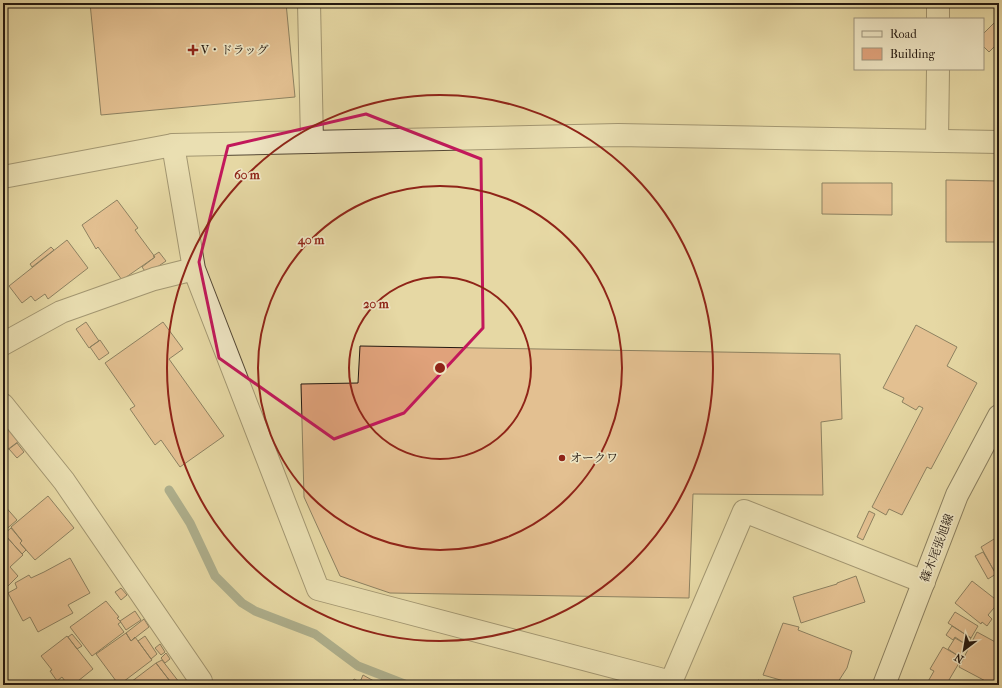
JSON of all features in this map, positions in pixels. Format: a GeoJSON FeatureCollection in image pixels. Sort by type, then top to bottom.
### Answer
{"type":"FeatureCollection","features":[{"type":"Feature","properties":{"kind":"street"},"geometry":{"type":"LineString","coordinates":[[308,3],[312,142]]}},
{"type":"Feature","properties":{"kind":"street"},"geometry":{"type":"LineString","coordinates":[[938,3],[938,18]]}},
{"type":"Feature","properties":{"kind":"street"},"geometry":{"type":"LineString","coordinates":[[938,70],[938,140]]}},
{"type":"Feature","properties":{"kind":"street"},"geometry":{"type":"LineString","coordinates":[[3,177],[173,145],[618,135],[999,142]]}},
{"type":"Feature","properties":{"kind":"street"},"geometry":{"type":"LineString","coordinates":[[173,145],[194,269],[318,589],[671,682],[744,511],[924,582]]}},
{"type":"Feature","properties":{"kind":"street"},"geometry":{"type":"LineString","coordinates":[[3,344],[61,312],[154,279],[194,269]]}},
{"type":"Feature","properties":{"kind":"street"},"geometry":{"type":"LineString","coordinates":[[3,405],[64,481],[201,681],[201,685]]}},
{"type":"Feature","properties":{"kind":"street","name":"篠木尾張旭線"},"geometry":{"type":"LineString","coordinates":[[884,685],[957,495],[999,416]]}},
{"type":"Feature","properties":{"kind":"highlighted area"},"geometry":{"type":"Polygon","coordinates":[[[366,114],[481,159],[483,328],[404,413],[334,439],[219,358],[199,262],[228,146],[366,114]]]}},
{"type":"Feature","properties":{"kind":"building","name":"V・ドラッグ"},"geometry":{"type":"Polygon","coordinates":[[[90,3],[286,3],[295,97],[101,115],[90,3]]]}},
{"type":"Feature","properties":{"kind":"building"},"geometry":{"type":"Polygon","coordinates":[[[997,20],[999,21],[999,42],[989,52],[984,47],[984,33],[997,20]]]}},
{"type":"Feature","properties":{"kind":"building"},"geometry":{"type":"Polygon","coordinates":[[[946,180],[997,181],[997,242],[946,242],[946,180]]]}},
{"type":"Feature","properties":{"kind":"building"},"geometry":{"type":"Polygon","coordinates":[[[822,183],[892,183],[892,215],[822,214],[822,183]]]}},
{"type":"Feature","properties":{"kind":"building"},"geometry":{"type":"Polygon","coordinates":[[[117,200],[138,228],[135,230],[155,257],[122,280],[98,247],[96,249],[82,225],[117,200]]]}},
{"type":"Feature","properties":{"kind":"building"},"geometry":{"type":"Polygon","coordinates":[[[67,240],[88,268],[48,299],[45,294],[35,301],[31,296],[22,303],[9,286],[67,240]]]}},
{"type":"Feature","properties":{"kind":"building"},"geometry":{"type":"Polygon","coordinates":[[[51,247],[54,250],[32,267],[30,264],[51,247]]]}},
{"type":"Feature","properties":{"kind":"building"},"geometry":{"type":"Polygon","coordinates":[[[159,252],[166,261],[147,274],[142,267],[159,252]]]}},
{"type":"Feature","properties":{"kind":"building"},"geometry":{"type":"Polygon","coordinates":[[[86,322],[99,341],[89,348],[76,329],[86,322]]]}},
{"type":"Feature","properties":{"kind":"building"},"geometry":{"type":"Polygon","coordinates":[[[163,322],[183,349],[169,359],[224,436],[180,467],[161,440],[155,445],[130,409],[135,406],[105,363],[163,322]]]}},
{"type":"Feature","properties":{"kind":"building"},"geometry":{"type":"Polygon","coordinates":[[[916,325],[957,347],[947,366],[977,383],[931,469],[927,467],[902,515],[889,509],[886,515],[872,507],[923,408],[919,406],[916,410],[902,402],[904,398],[883,388],[916,325]]]}},
{"type":"Feature","properties":{"kind":"building"},"geometry":{"type":"Polygon","coordinates":[[[100,340],[109,353],[99,360],[90,347],[100,340]]]}},
{"type":"Feature","properties":{"kind":"building","name":"オークワ"},"geometry":{"type":"Polygon","coordinates":[[[360,346],[840,354],[842,419],[821,422],[823,495],[693,494],[689,598],[390,593],[340,576],[304,497],[301,384],[358,383],[360,346]]]}},
{"type":"Feature","properties":{"kind":"building"},"geometry":{"type":"Polygon","coordinates":[[[3,420],[19,441],[3,453],[3,420]]]}},
{"type":"Feature","properties":{"kind":"building"},"geometry":{"type":"Polygon","coordinates":[[[17,443],[24,452],[17,458],[9,449],[17,443]]]}},
{"type":"Feature","properties":{"kind":"building"},"geometry":{"type":"Polygon","coordinates":[[[48,496],[74,528],[35,560],[20,543],[22,541],[11,527],[48,496]]]}},
{"type":"Feature","properties":{"kind":"building"},"geometry":{"type":"Polygon","coordinates":[[[3,504],[17,520],[3,532],[3,504]]]}},
{"type":"Feature","properties":{"kind":"building"},"geometry":{"type":"Polygon","coordinates":[[[869,511],[875,514],[863,540],[857,537],[869,511]]]}},
{"type":"Feature","properties":{"kind":"building"},"geometry":{"type":"Polygon","coordinates":[[[11,528],[22,541],[20,543],[26,550],[22,554],[5,535],[3,535],[11,528]]]}},
{"type":"Feature","properties":{"kind":"building"},"geometry":{"type":"Polygon","coordinates":[[[5,535],[23,555],[10,567],[18,576],[3,591],[3,537],[5,535]]]}},
{"type":"Feature","properties":{"kind":"building"},"geometry":{"type":"Polygon","coordinates":[[[999,536],[999,580],[981,547],[999,536]]]}},
{"type":"Feature","properties":{"kind":"building"},"geometry":{"type":"Polygon","coordinates":[[[983,552],[996,574],[988,579],[975,556],[983,552]]]}},
{"type":"Feature","properties":{"kind":"building"},"geometry":{"type":"Polygon","coordinates":[[[70,558],[90,593],[68,605],[73,613],[38,632],[30,617],[23,621],[8,593],[17,588],[15,583],[29,575],[31,578],[70,558]]]}},
{"type":"Feature","properties":{"kind":"building"},"geometry":{"type":"Polygon","coordinates":[[[856,576],[865,602],[801,623],[793,597],[837,584],[856,576]]]}},
{"type":"Feature","properties":{"kind":"building"},"geometry":{"type":"Polygon","coordinates":[[[972,581],[999,602],[988,615],[992,619],[987,626],[982,622],[981,624],[955,603],[972,581]]]}},
{"type":"Feature","properties":{"kind":"building"},"geometry":{"type":"Polygon","coordinates":[[[121,588],[127,595],[121,600],[115,592],[121,588]]]}},
{"type":"Feature","properties":{"kind":"building"},"geometry":{"type":"Polygon","coordinates":[[[106,601],[119,617],[117,618],[121,622],[118,624],[124,632],[92,656],[70,627],[106,601]]]}},
{"type":"Feature","properties":{"kind":"building"},"geometry":{"type":"Polygon","coordinates":[[[135,611],[141,620],[126,630],[120,621],[135,611]]]}},
{"type":"Feature","properties":{"kind":"building"},"geometry":{"type":"Polygon","coordinates":[[[955,612],[978,626],[971,638],[948,623],[955,612]]]}},
{"type":"Feature","properties":{"kind":"building"},"geometry":{"type":"Polygon","coordinates":[[[144,619],[149,627],[131,641],[126,633],[144,619]]]}},
{"type":"Feature","properties":{"kind":"building"},"geometry":{"type":"Polygon","coordinates":[[[783,623],[799,627],[798,630],[852,651],[847,668],[836,685],[798,685],[763,675],[783,623]]]}},
{"type":"Feature","properties":{"kind":"building"},"geometry":{"type":"Polygon","coordinates":[[[952,626],[971,638],[967,645],[955,637],[953,640],[946,635],[952,626]]]}},
{"type":"Feature","properties":{"kind":"building"},"geometry":{"type":"Polygon","coordinates":[[[977,632],[999,644],[999,685],[993,685],[959,667],[977,632]]]}},
{"type":"Feature","properties":{"kind":"building"},"geometry":{"type":"Polygon","coordinates":[[[126,633],[131,641],[135,637],[152,660],[119,685],[96,654],[126,633]]]}},
{"type":"Feature","properties":{"kind":"building"},"geometry":{"type":"Polygon","coordinates":[[[72,634],[82,646],[77,649],[68,637],[72,634]]]}},
{"type":"Feature","properties":{"kind":"building"},"geometry":{"type":"Polygon","coordinates":[[[67,636],[93,669],[73,685],[68,685],[62,677],[57,681],[50,671],[52,670],[41,656],[67,636]]]}},
{"type":"Feature","properties":{"kind":"building"},"geometry":{"type":"Polygon","coordinates":[[[145,636],[157,654],[151,659],[138,641],[145,636]]]}},
{"type":"Feature","properties":{"kind":"building"},"geometry":{"type":"Polygon","coordinates":[[[955,638],[967,645],[960,657],[948,649],[955,638]]]}},
{"type":"Feature","properties":{"kind":"building"},"geometry":{"type":"Polygon","coordinates":[[[160,644],[165,652],[161,655],[155,648],[160,644]]]}},
{"type":"Feature","properties":{"kind":"building"},"geometry":{"type":"Polygon","coordinates":[[[943,647],[962,658],[946,685],[926,685],[934,671],[930,669],[943,647]]]}},
{"type":"Feature","properties":{"kind":"building"},"geometry":{"type":"Polygon","coordinates":[[[166,653],[170,659],[165,663],[161,658],[166,653]]]}},
{"type":"Feature","properties":{"kind":"building"},"geometry":{"type":"Polygon","coordinates":[[[162,660],[179,682],[173,685],[156,663],[162,660]]]}},
{"type":"Feature","properties":{"kind":"building"},"geometry":{"type":"Polygon","coordinates":[[[156,663],[173,685],[127,685],[156,663]]]}},
{"type":"Feature","properties":{"kind":"building"},"geometry":{"type":"Polygon","coordinates":[[[363,675],[381,685],[350,685],[354,679],[360,682],[363,675]]]}},
{"type":"Feature","properties":{"kind":"building"},"geometry":{"type":"Polygon","coordinates":[[[758,680],[773,685],[756,685],[758,680]]]}},
{"type":"Feature","properties":{"kind":"waterway"},"geometry":{"type":"LineString","coordinates":[[169,490],[190,523],[215,576],[242,603],[255,611],[315,634],[358,666],[407,685]]}},
{"type":"Feature","properties":{"kind":"place","name":"V・ドラッグ"},"geometry":{"type":"Point","coordinates":[193,50]}},
{"type":"Feature","properties":{"kind":"place","name":"オークワ"},"geometry":{"type":"Point","coordinates":[562,458]}}]}
